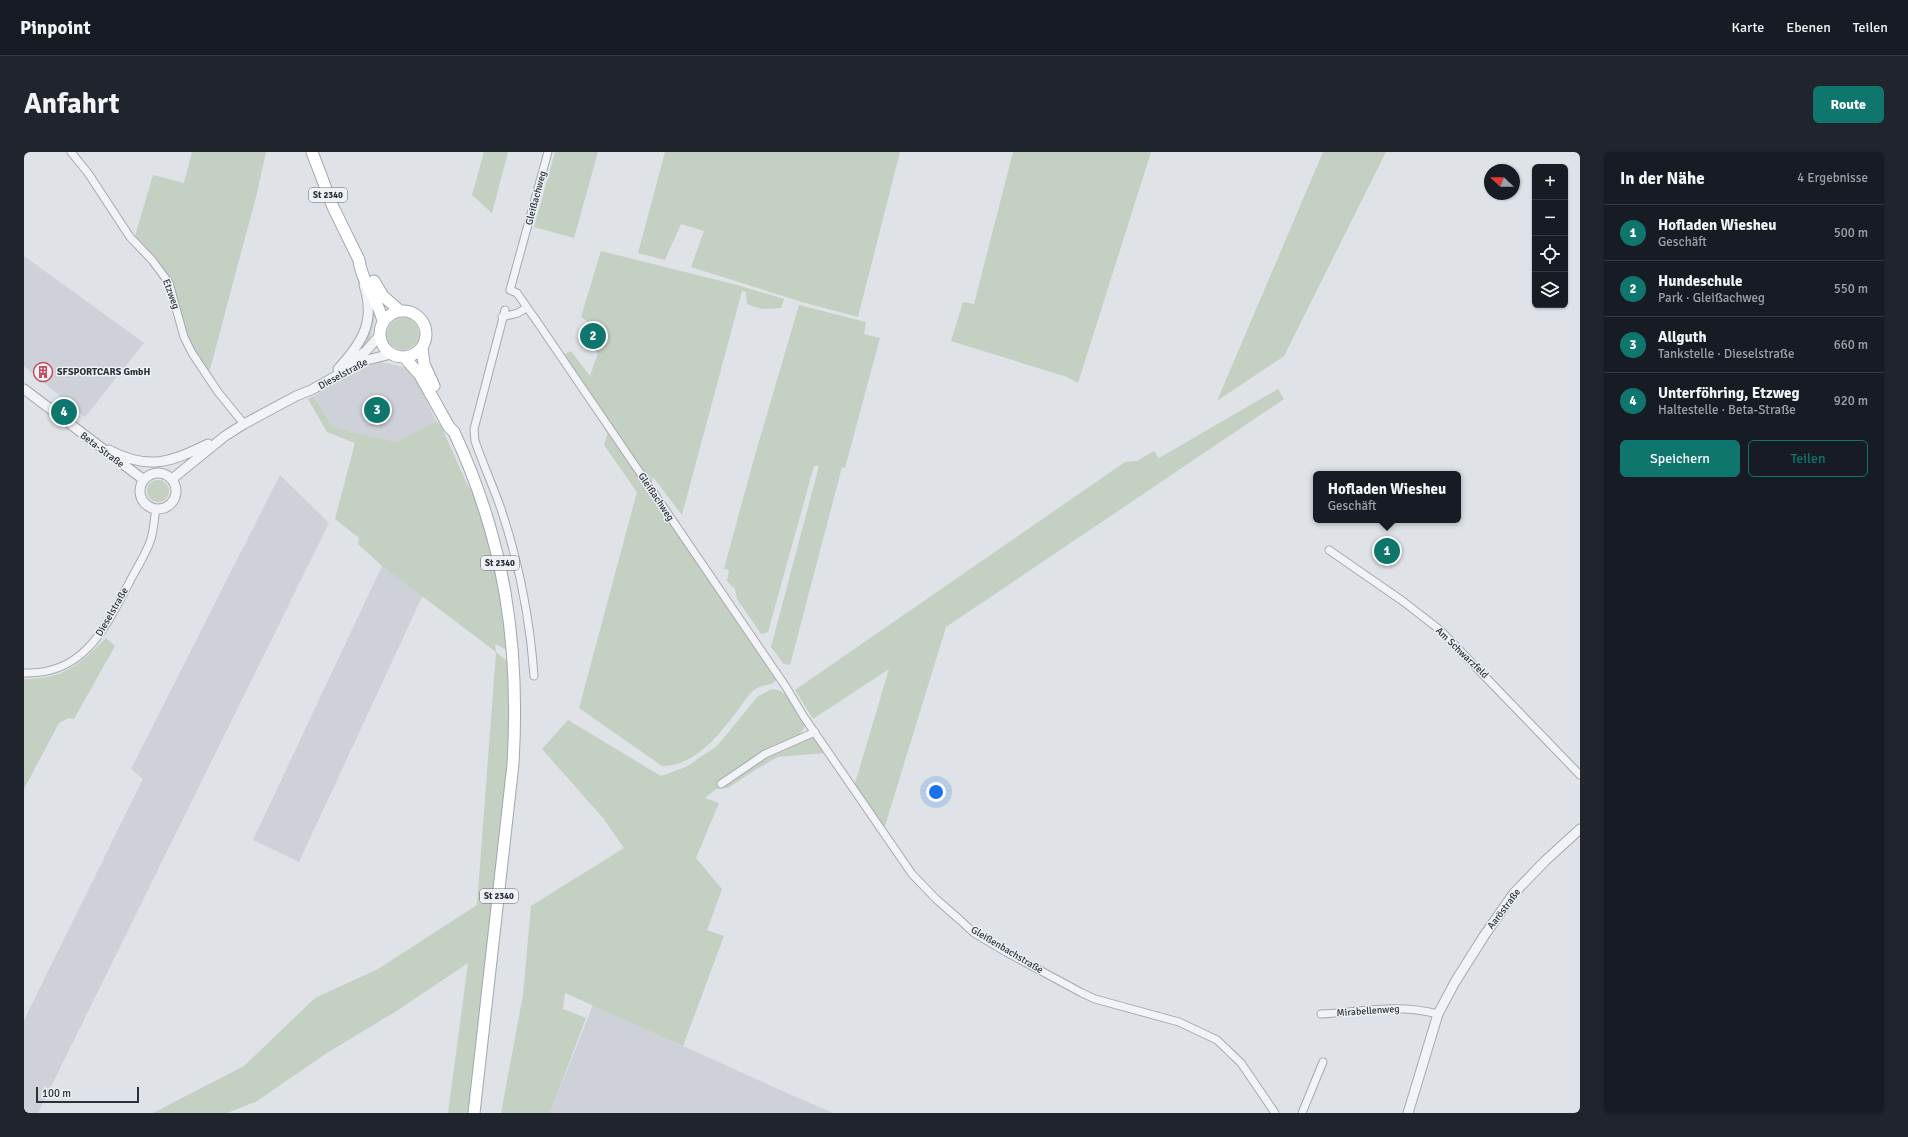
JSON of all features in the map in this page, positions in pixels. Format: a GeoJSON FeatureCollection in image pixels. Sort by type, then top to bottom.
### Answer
{"type":"FeatureCollection","features":[{"type":"Feature","properties":{"kind":"main road","name":"St 2340"},"geometry":{"type":"LineString","coordinates":[[312,152],[333,207],[377,301],[383,321]]}},
{"type":"Feature","properties":{"kind":"main road","name":"St 2340"},"geometry":{"type":"LineString","coordinates":[[359,264],[365,265],[383,296],[400,311],[408,311],[416,315],[426,330],[426,339],[422,347],[424,364],[453,424],[454,432],[475,483],[496,545],[504,582],[513,646],[516,716],[513,771],[474,1113]]}},
{"type":"Feature","properties":{"kind":"main road"},"geometry":{"type":"LineString","coordinates":[[400,311],[390,314],[383,321],[379,336],[381,343],[391,354],[405,358],[417,352],[422,347]]}},
{"type":"Feature","properties":{"kind":"main road","name":"St 2340"},"geometry":{"type":"LineString","coordinates":[[405,358],[420,375],[449,427],[454,432]]}},
{"type":"Feature","properties":{"kind":"street","name":"Etzweg"},"geometry":{"type":"LineString","coordinates":[[72,152],[88,173],[130,237],[152,260],[169,283],[184,337],[192,353],[218,392],[244,424]]}},
{"type":"Feature","properties":{"kind":"street","name":"Gleißachweg"},"geometry":{"type":"LineString","coordinates":[[548,152],[510,290],[517,293],[786,687]]}},
{"type":"Feature","properties":{"kind":"street"},"geometry":{"type":"LineString","coordinates":[[338,369],[359,344],[368,320],[369,307],[359,264]]}},
{"type":"Feature","properties":{"kind":"street"},"geometry":{"type":"LineString","coordinates":[[526,308],[518,313],[504,314],[474,430],[475,441],[501,509],[522,587],[528,616],[534,676]]}},
{"type":"Feature","properties":{"kind":"street","name":"Dieselstraße"},"geometry":{"type":"LineString","coordinates":[[172,479],[225,436],[296,396],[338,369],[356,360],[379,336]]}},
{"type":"Feature","properties":{"kind":"street","name":"Dieselstraße"},"geometry":{"type":"LineString","coordinates":[[296,396],[311,390],[363,361],[391,354]]}},
{"type":"Feature","properties":{"kind":"street","name":"Beta-Straße"},"geometry":{"type":"LineString","coordinates":[[24,389],[144,480]]}},
{"type":"Feature","properties":{"kind":"street"},"geometry":{"type":"LineString","coordinates":[[92,442],[132,460],[152,463],[175,459],[225,436]]}},
{"type":"Feature","properties":{"kind":"street"},"geometry":{"type":"LineString","coordinates":[[163,473],[172,479],[176,489],[174,499],[167,507],[156,509],[147,505],[141,496],[141,485],[147,476],[163,473]]}},
{"type":"Feature","properties":{"kind":"street","name":"Dieselstraße"},"geometry":{"type":"LineString","coordinates":[[24,673],[49,671],[66,665],[92,644],[110,618],[148,545],[156,509]]}},
{"type":"Feature","properties":{"kind":"street","name":"Am Schwarzfeld"},"geometry":{"type":"LineString","coordinates":[[1329,550],[1404,602],[1440,630],[1580,775]]}},
{"type":"Feature","properties":{"kind":"street","name":"Gleißenbachstraße"},"geometry":{"type":"LineString","coordinates":[[786,687],[912,874],[936,899],[974,933],[1006,952],[1095,999],[1178,1022],[1217,1040],[1241,1063],[1275,1113]]}},
{"type":"Feature","properties":{"kind":"street"},"geometry":{"type":"LineString","coordinates":[[721,784],[765,754],[815,732]]}},
{"type":"Feature","properties":{"kind":"street","name":"Aaröstraße"},"geometry":{"type":"LineString","coordinates":[[1411,1112],[1438,1014],[1443,1002],[1471,956],[1510,898],[1537,869],[1580,829]]}},
{"type":"Feature","properties":{"kind":"street","name":"Mirabellenweg"},"geometry":{"type":"LineString","coordinates":[[1321,1014],[1401,1007],[1420,1009],[1438,1014]]}},
{"type":"Feature","properties":{"kind":"street"},"geometry":{"type":"LineString","coordinates":[[1302,1113],[1322,1062]]}},
{"type":"Feature","properties":{"kind":"shaded area"},"geometry":{"type":"Polygon","coordinates":[[[24,256],[144,343],[85,417],[24,366],[24,256]]]}},
{"type":"Feature","properties":{"kind":"shaded area"},"geometry":{"type":"Polygon","coordinates":[[[377,361],[408,368],[415,376],[436,421],[396,442],[332,427],[314,396],[355,368],[377,361]]]}},
{"type":"Feature","properties":{"kind":"shaded area"},"geometry":{"type":"Polygon","coordinates":[[[280,475],[329,523],[38,1113],[24,1113],[24,1020],[143,779],[131,769],[280,475]]]}},
{"type":"Feature","properties":{"kind":"shaded area"},"geometry":{"type":"Polygon","coordinates":[[[382,566],[423,595],[299,862],[253,840],[382,566]]]}},
{"type":"Feature","properties":{"kind":"shaded area"},"geometry":{"type":"Polygon","coordinates":[[[593,1005],[769,1085],[833,1113],[550,1113],[593,1005]]]}},
{"type":"Feature","properties":{"kind":"green space"},"geometry":{"type":"Polygon","coordinates":[[[192,152],[266,152],[257,193],[209,373],[190,344],[171,283],[165,271],[135,236],[153,175],[184,183],[192,152]]]}},
{"type":"Feature","properties":{"kind":"green space"},"geometry":{"type":"Polygon","coordinates":[[[484,152],[508,152],[492,213],[472,195],[484,152]]]}},
{"type":"Feature","properties":{"kind":"green space"},"geometry":{"type":"Polygon","coordinates":[[[555,152],[598,152],[574,238],[534,227],[555,152]]]}},
{"type":"Feature","properties":{"kind":"green space"},"geometry":{"type":"Polygon","coordinates":[[[665,152],[900,152],[858,317],[802,302],[691,267],[704,231],[681,224],[665,260],[638,253],[665,152]]]}},
{"type":"Feature","properties":{"kind":"green space"},"geometry":{"type":"Polygon","coordinates":[[[1013,152],[1151,152],[1078,383],[1067,377],[951,341],[963,302],[974,304],[1013,152]]]}},
{"type":"Feature","properties":{"kind":"green space"},"geometry":{"type":"Polygon","coordinates":[[[1323,152],[1386,152],[1284,356],[1217,401],[1323,152]]]}},
{"type":"Feature","properties":{"kind":"green space"},"geometry":{"type":"Polygon","coordinates":[[[601,251],[737,285],[784,299],[781,308],[761,309],[747,304],[746,292],[742,291],[682,515],[653,477],[651,485],[563,355],[571,351],[590,376],[598,353],[581,342],[587,321],[581,317],[601,251]]]}},
{"type":"Feature","properties":{"kind":"green space"},"geometry":{"type":"Polygon","coordinates":[[[371,305],[376,312],[369,342],[352,357],[371,305]]]}},
{"type":"Feature","properties":{"kind":"green space"},"geometry":{"type":"Polygon","coordinates":[[[799,305],[866,322],[864,334],[880,338],[845,468],[842,467],[790,665],[784,664],[771,647],[819,466],[814,466],[768,632],[761,634],[737,599],[735,589],[727,581],[729,570],[724,569],[753,462],[799,305]]]}},
{"type":"Feature","properties":{"kind":"green space"},"geometry":{"type":"Polygon","coordinates":[[[400,318],[406,318],[415,322],[419,334],[415,346],[406,350],[400,350],[391,346],[387,337],[387,331],[391,322],[400,318]]]}},
{"type":"Feature","properties":{"kind":"green space"},"geometry":{"type":"Polygon","coordinates":[[[1278,389],[1284,399],[946,627],[884,829],[854,787],[889,669],[813,719],[795,690],[1125,462],[1137,461],[1154,451],[1159,458],[1278,389]]]}},
{"type":"Feature","properties":{"kind":"green space"},"geometry":{"type":"Polygon","coordinates":[[[314,396],[332,427],[396,442],[436,421],[441,426],[467,484],[473,493],[486,532],[496,570],[507,650],[495,644],[496,652],[382,566],[358,544],[359,538],[335,519],[355,443],[327,432],[308,399],[314,396]]]}},
{"type":"Feature","properties":{"kind":"green space"},"geometry":{"type":"Polygon","coordinates":[[[608,432],[776,680],[771,684],[757,688],[751,692],[721,732],[704,749],[694,756],[673,765],[662,766],[579,708],[637,492],[604,445],[608,432]]]}},
{"type":"Feature","properties":{"kind":"green space"},"geometry":{"type":"Polygon","coordinates":[[[158,480],[166,483],[169,491],[166,499],[158,502],[150,499],[147,491],[150,483],[158,480]]]}},
{"type":"Feature","properties":{"kind":"green space"},"geometry":{"type":"Polygon","coordinates":[[[106,638],[115,646],[74,719],[69,718],[59,723],[24,789],[24,679],[50,676],[70,669],[79,663],[106,638]]]}},
{"type":"Feature","properties":{"kind":"green space"},"geometry":{"type":"Polygon","coordinates":[[[496,652],[507,661],[511,715],[509,763],[470,1113],[448,1113],[468,963],[398,1010],[327,1053],[257,1101],[227,1113],[153,1113],[244,1066],[315,998],[378,969],[477,905],[496,652]]]}},
{"type":"Feature","properties":{"kind":"green space"},"geometry":{"type":"Polygon","coordinates":[[[772,689],[784,693],[793,702],[806,725],[800,734],[803,739],[813,736],[825,753],[778,757],[728,788],[716,789],[705,798],[719,803],[696,858],[722,889],[707,930],[724,936],[683,1046],[565,993],[563,1009],[586,1018],[550,1113],[501,1113],[523,995],[531,906],[624,848],[603,818],[542,749],[568,720],[661,776],[686,767],[717,746],[758,696],[772,689]]]}},
{"type":"Feature","properties":{"kind":"place","name":"Hundeschule"},"geometry":{"type":"Point","coordinates":[593,336]}},
{"type":"Feature","properties":{"kind":"place","name":"SFSPORTCARS GmbH"},"geometry":{"type":"Point","coordinates":[43,372]}},
{"type":"Feature","properties":{"kind":"place","name":"Allguth"},"geometry":{"type":"Point","coordinates":[377,410]}},
{"type":"Feature","properties":{"kind":"place","name":"Unterföhring, Etzweg"},"geometry":{"type":"Point","coordinates":[64,412]}},
{"type":"Feature","properties":{"kind":"place","name":"Hofladen Wiesheu"},"geometry":{"type":"Point","coordinates":[1387,551]}}]}
